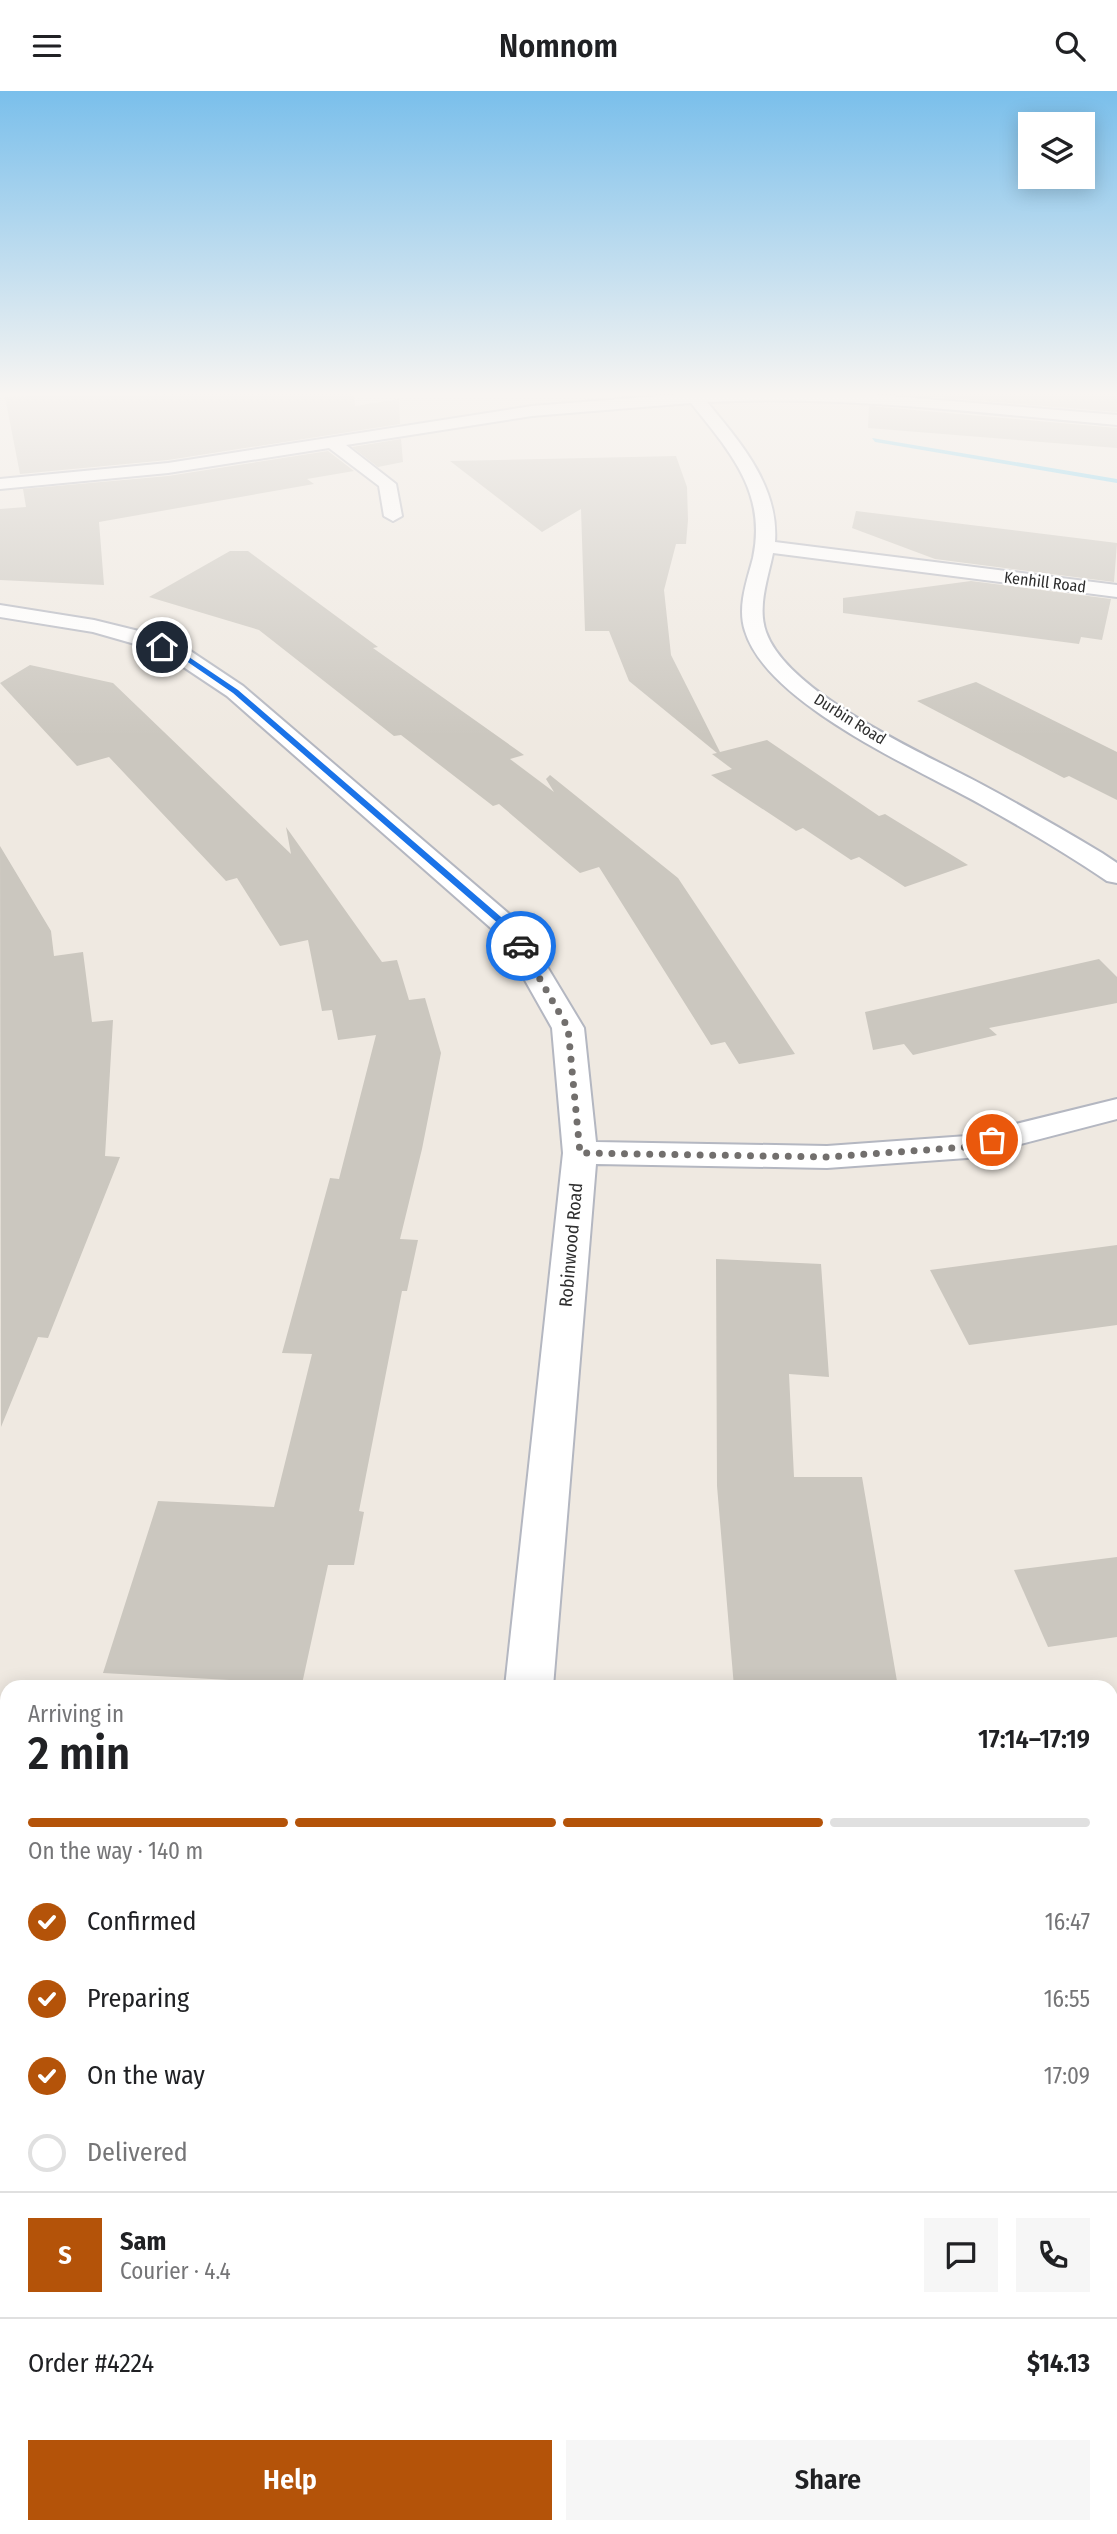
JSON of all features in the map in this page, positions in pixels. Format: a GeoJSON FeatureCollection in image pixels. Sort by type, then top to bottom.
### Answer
{"type":"FeatureCollection","features":[{"type":"Feature","properties":{"kind":"street"},"geometry":{"type":"LineString","coordinates":[[392,508],[393,516]]}},
{"type":"Feature","properties":{"kind":"street","name":"Durbin Road"},"geometry":{"type":"LineString","coordinates":[[764,508],[764,546],[751,617],[760,645],[788,677],[832,712],[1092,858],[1117,875]]}},
{"type":"Feature","properties":{"kind":"street","name":"Kenhill Road"},"geometry":{"type":"LineString","coordinates":[[764,546],[1117,591]]}},
{"type":"Feature","properties":{"kind":"street","name":"Robinwood Road"},"geometry":{"type":"LineString","coordinates":[[0,611],[94,625],[143,639],[181,655],[235,691],[512,931],[568,1028],[580,1153],[530,1680]]}},
{"type":"Feature","properties":{"kind":"street"},"geometry":{"type":"LineString","coordinates":[[580,1153],[827,1157],[967,1147],[1117,1109]]}},
{"type":"Feature","properties":{"kind":"building"},"geometry":{"type":"Polygon","coordinates":[[[178,508],[99,522],[104,585],[0,580],[0,509],[178,508]]]}},
{"type":"Feature","properties":{"kind":"building"},"geometry":{"type":"Polygon","coordinates":[[[511,508],[688,508],[686,544],[676,544],[664,590],[671,655],[720,752],[767,740],[879,816],[885,814],[968,865],[905,887],[859,857],[851,860],[803,828],[796,831],[711,775],[732,769],[712,754],[717,753],[629,681],[609,631],[585,631],[581,509],[542,532],[511,508]]]}},
{"type":"Feature","properties":{"kind":"building"},"geometry":{"type":"Polygon","coordinates":[[[856,511],[1117,543],[1114,582],[935,559],[852,528],[856,511]]]}},
{"type":"Feature","properties":{"kind":"building"},"geometry":{"type":"Polygon","coordinates":[[[230,551],[248,551],[378,647],[373,648],[524,755],[510,759],[554,792],[546,779],[550,775],[678,878],[795,1054],[739,1064],[725,1042],[711,1045],[599,867],[580,873],[499,804],[493,806],[401,735],[394,736],[259,630],[149,597],[230,551]]]}},
{"type":"Feature","properties":{"kind":"building"},"geometry":{"type":"Polygon","coordinates":[[[971,581],[1111,599],[1102,640],[1081,637],[1079,644],[843,613],[843,598],[971,581]]]}},
{"type":"Feature","properties":{"kind":"building"},"geometry":{"type":"Polygon","coordinates":[[[30,665],[113,683],[291,854],[286,827],[382,962],[397,960],[409,1000],[425,998],[441,1053],[422,1149],[400,1239],[418,1240],[407,1291],[402,1291],[359,1511],[364,1512],[354,1565],[328,1565],[303,1680],[230,1680],[103,1673],[158,1501],[274,1507],[312,1354],[282,1353],[330,1178],[339,1179],[376,1035],[338,1040],[332,1010],[322,1011],[308,940],[280,946],[237,878],[226,881],[109,757],[77,766],[0,683],[30,665]]]}},
{"type":"Feature","properties":{"kind":"building"},"geometry":{"type":"Polygon","coordinates":[[[976,682],[1117,752],[1117,800],[1069,776],[1064,778],[917,701],[976,682]]]}},
{"type":"Feature","properties":{"kind":"building"},"geometry":{"type":"Polygon","coordinates":[[[0,846],[51,931],[54,956],[83,952],[92,1022],[113,1020],[105,1156],[120,1157],[48,1338],[38,1337],[1,1427],[0,846]]]}},
{"type":"Feature","properties":{"kind":"building"},"geometry":{"type":"Polygon","coordinates":[[[1099,959],[1117,977],[1117,1003],[989,1028],[997,1035],[913,1055],[904,1044],[873,1050],[865,1012],[1099,959]]]}},
{"type":"Feature","properties":{"kind":"building"},"geometry":{"type":"Polygon","coordinates":[[[1117,1245],[1117,1325],[969,1345],[930,1270],[1117,1245]]]}},
{"type":"Feature","properties":{"kind":"building"},"geometry":{"type":"Polygon","coordinates":[[[716,1259],[821,1264],[829,1377],[789,1374],[794,1477],[862,1477],[897,1680],[733,1680],[717,1486],[716,1259]]]}},
{"type":"Feature","properties":{"kind":"building"},"geometry":{"type":"Polygon","coordinates":[[[1117,1557],[1117,1637],[1048,1647],[1014,1570],[1117,1557]]]}},
{"type":"Feature","properties":{"kind":"way so far"},"geometry":{"type":"LineString","coordinates":[[521,946],[568,1028],[580,1153],[827,1157],[967,1147],[992,1140]]}},
{"type":"Feature","properties":{"kind":"route"},"geometry":{"type":"LineString","coordinates":[[162,647],[181,655],[235,691],[512,931],[521,946]]}}]}
